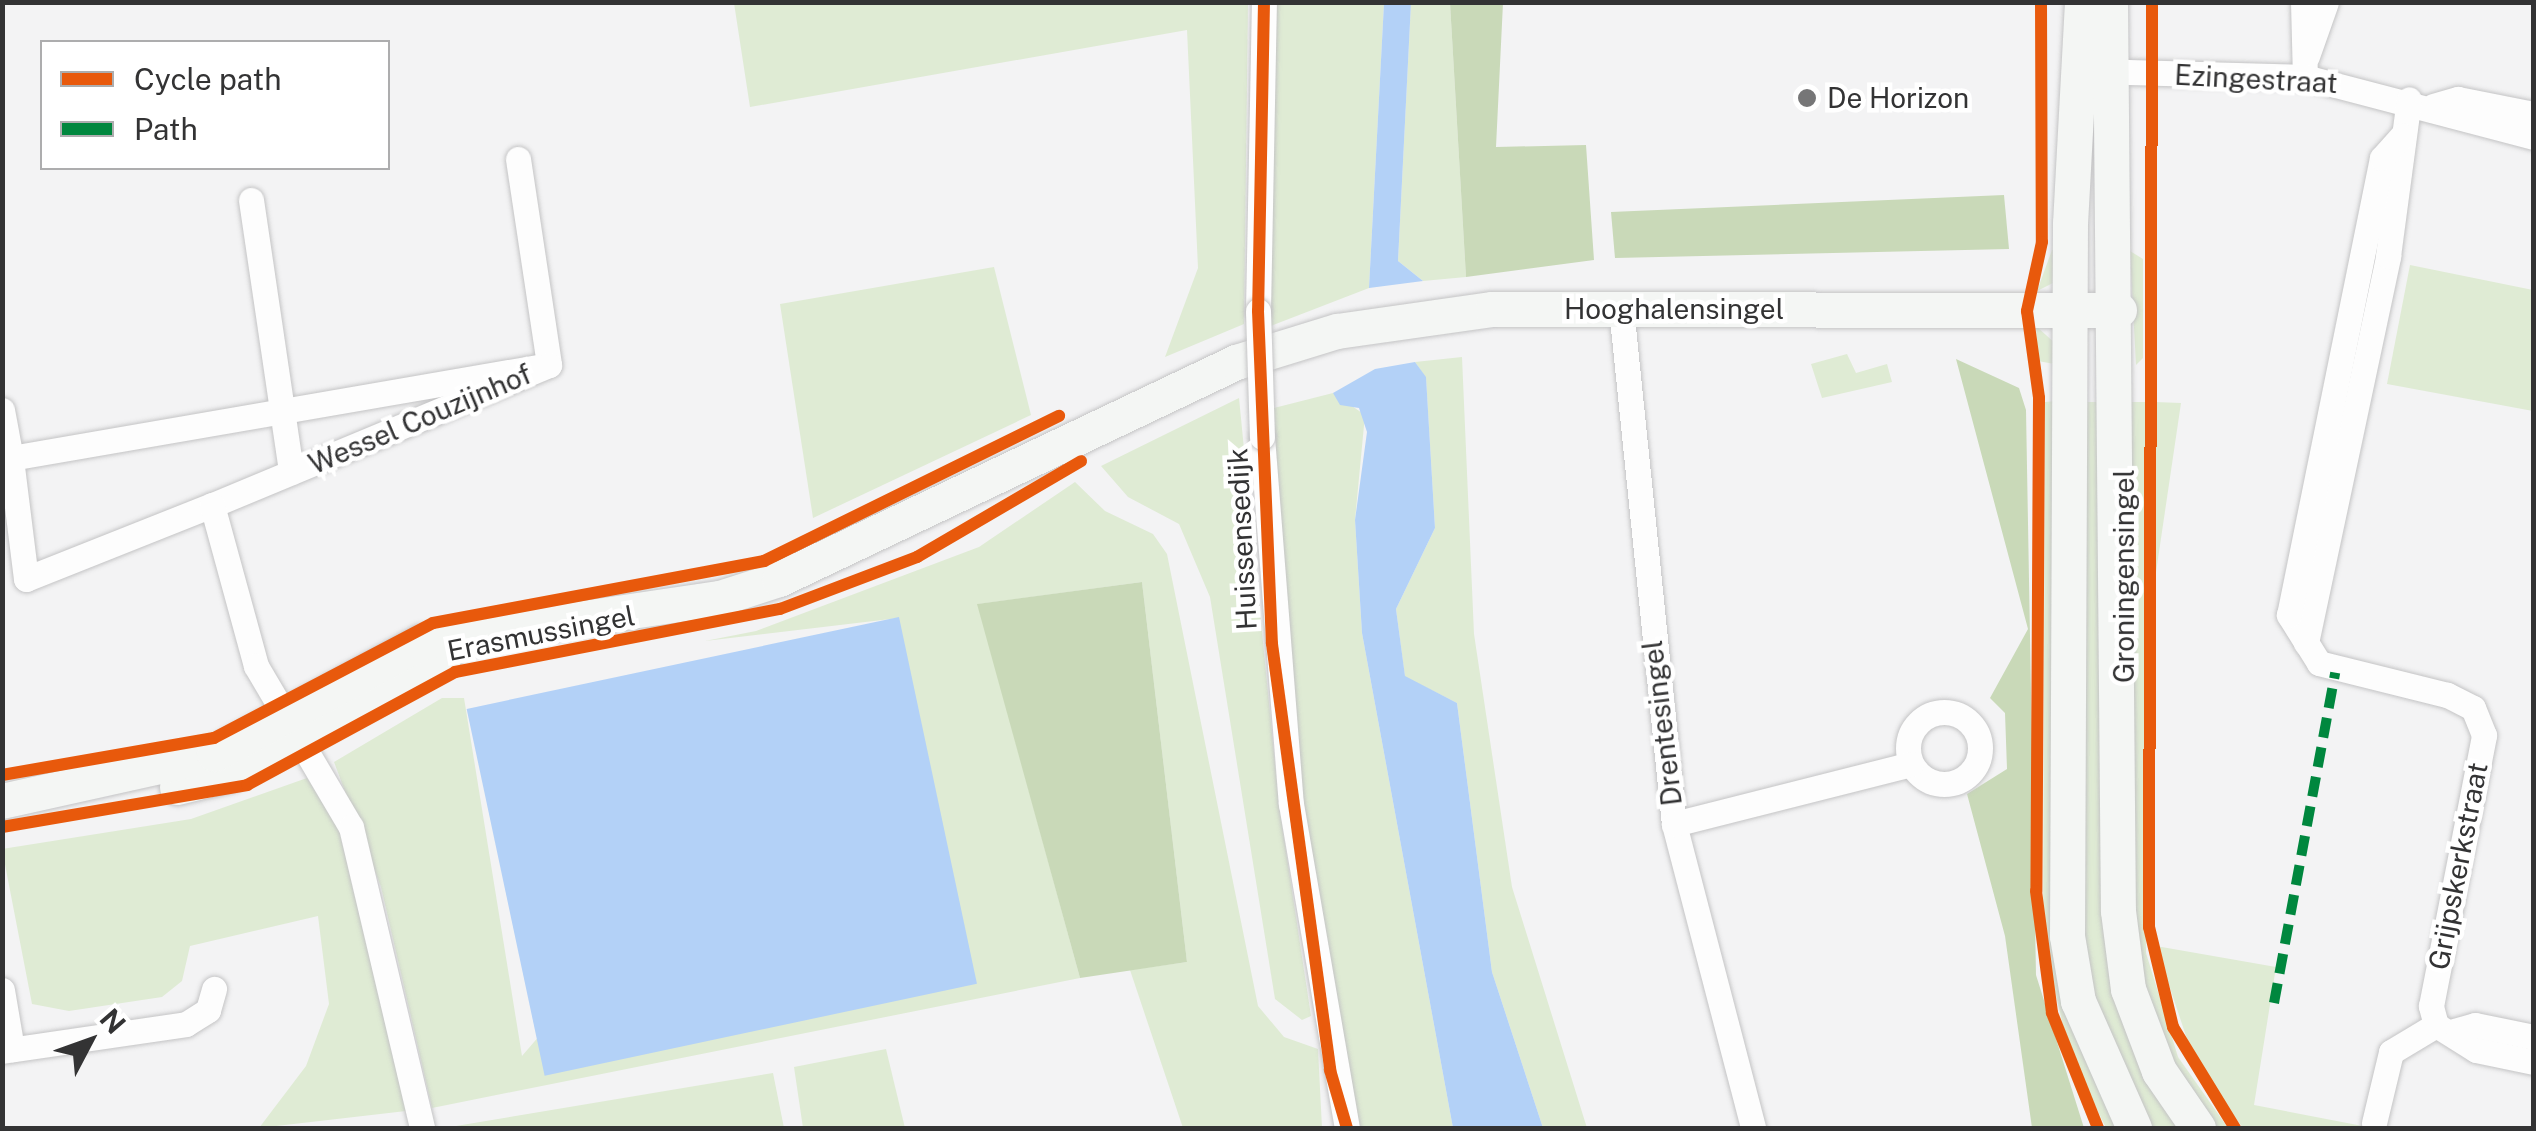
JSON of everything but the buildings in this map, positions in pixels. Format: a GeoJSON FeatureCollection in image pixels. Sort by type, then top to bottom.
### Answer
{"type":"FeatureCollection","features":[{"type":"Feature","properties":{"kind":"street","name":"Huissensedijk"},"geometry":{"type":"LineString","coordinates":[[1264,2],[1258,311],[1272,644],[1330,1070],[1330,1128]]}},
{"type":"Feature","properties":{"kind":"street","name":"Groningensingel"},"geometry":{"type":"LineString","coordinates":[[2082,2],[2120,310],[2118,911],[2128,989],[2158,1071],[2198,1128]]}},
{"type":"Feature","properties":{"kind":"street","name":"Groningensingel"},"geometry":{"type":"LineString","coordinates":[[2110,2],[2092,70],[2072,311],[2067,936],[2097,1055],[2134,1128]]}},
{"type":"Feature","properties":{"kind":"street"},"geometry":{"type":"LineString","coordinates":[[2303,2],[2297,32],[2306,67]]}},
{"type":"Feature","properties":{"kind":"street"},"geometry":{"type":"LineString","coordinates":[[2306,67],[2326,2]]}},
{"type":"Feature","properties":{"kind":"street","name":"Ezingestraat"},"geometry":{"type":"LineString","coordinates":[[2092,70],[2306,67],[2421,102],[2454,120],[2534,137]]}},
{"type":"Feature","properties":{"kind":"street","name":"Ezingestraat"},"geometry":{"type":"LineString","coordinates":[[2421,102],[2458,99],[2534,114]]}},
{"type":"Feature","properties":{"kind":"street","name":"Grijpskerkstraat"},"geometry":{"type":"LineString","coordinates":[[2421,102],[2402,136],[2382,158],[2289,615],[2306,643],[2335,673],[2460,702],[2484,735],[2431,1006],[2445,1028]]}},
{"type":"Feature","properties":{"kind":"street","name":"Wessel Couzijnhof"},"geometry":{"type":"LineString","coordinates":[[518,159],[549,365]]}},
{"type":"Feature","properties":{"kind":"street","name":"Wessel Couzijnhof"},"geometry":{"type":"LineString","coordinates":[[251,200],[291,472]]}},
{"type":"Feature","properties":{"kind":"street","name":"Hooghalensingel"},"geometry":{"type":"LineString","coordinates":[[1236,362],[1416,316],[1621,308],[2120,310]]}},
{"type":"Feature","properties":{"kind":"street","name":"Drentesingel"},"geometry":{"type":"LineString","coordinates":[[1621,308],[1674,824],[1753,1128]]}},
{"type":"Feature","properties":{"kind":"street","name":"Erasmussingel"},"geometry":{"type":"LineString","coordinates":[[14,800],[214,754],[292,726],[421,642],[720,598],[779,579],[1236,362]]}},
{"type":"Feature","properties":{"kind":"street","name":"Wessel Couzijnhof"},"geometry":{"type":"LineString","coordinates":[[11,458],[549,365]]}},
{"type":"Feature","properties":{"kind":"street","name":"Wessel Couzijnhof"},"geometry":{"type":"LineString","coordinates":[[2,410],[26,578],[549,365]]}},
{"type":"Feature","properties":{"kind":"street"},"geometry":{"type":"LineString","coordinates":[[212,505],[256,666],[351,826],[422,1127]]}},
{"type":"Feature","properties":{"kind":"street"},"geometry":{"type":"LineString","coordinates":[[1674,824],[1911,764]]}},
{"type":"Feature","properties":{"kind":"street"},"geometry":{"type":"LineString","coordinates":[[2,990],[7,1050],[186,1024],[208,1010],[214,989]]}},
{"type":"Feature","properties":{"kind":"street"},"geometry":{"type":"LineString","coordinates":[[2374,1123],[2391,1052],[2445,1028],[2475,1024],[2534,1036]]}},
{"type":"Feature","properties":{"kind":"street"},"geometry":{"type":"LineString","coordinates":[[2445,1028],[2476,1050],[2534,1062]]}},
{"type":"Feature","properties":{"kind":"street","name":"Huissensedijk"},"geometry":{"type":"LineString","coordinates":[[1330,1070],[1347,1128]]}},
{"type":"Feature","properties":{"kind":"green space"},"geometry":{"type":"Polygon","coordinates":[[[734,3],[1248,3],[1244,324],[1165,357],[1198,268],[1187,30],[750,107],[734,3]]]}},
{"type":"Feature","properties":{"kind":"green space"},"geometry":{"type":"Polygon","coordinates":[[[1272,3],[1384,3],[1369,288],[1263,329],[1272,3]]]}},
{"type":"Feature","properties":{"kind":"green space"},"geometry":{"type":"Polygon","coordinates":[[[1411,3],[1450,3],[1466,277],[1423,281],[1398,261],[1411,3]]]}},
{"type":"Feature","properties":{"kind":"green space"},"geometry":{"type":"Polygon","coordinates":[[[1450,3],[1503,3],[1496,147],[1586,145],[1594,260],[1466,277],[1450,3]]]}},
{"type":"Feature","properties":{"kind":"green space"},"geometry":{"type":"Polygon","coordinates":[[[2004,195],[2009,249],[1615,258],[1611,212],[2004,195]]]}},
{"type":"Feature","properties":{"kind":"green space"},"geometry":{"type":"Polygon","coordinates":[[[2052,250],[2062,251],[2053,283],[2037,291],[2052,250]]]}},
{"type":"Feature","properties":{"kind":"green space"},"geometry":{"type":"Polygon","coordinates":[[[2130,251],[2143,259],[2143,358],[2136,365],[2130,251]]]}},
{"type":"Feature","properties":{"kind":"green space"},"geometry":{"type":"Polygon","coordinates":[[[2410,265],[2533,290],[2533,411],[2387,384],[2410,265]]]}},
{"type":"Feature","properties":{"kind":"green space"},"geometry":{"type":"Polygon","coordinates":[[[994,267],[1031,415],[813,518],[780,304],[994,267]]]}},
{"type":"Feature","properties":{"kind":"green space"},"geometry":{"type":"Polygon","coordinates":[[[2036,326],[2057,345],[2060,365],[2038,361],[2036,326]]]}},
{"type":"Feature","properties":{"kind":"green space"},"geometry":{"type":"Polygon","coordinates":[[[1847,354],[1856,373],[1887,364],[1892,382],[1822,398],[1811,364],[1847,354]]]}},
{"type":"Feature","properties":{"kind":"green space"},"geometry":{"type":"Polygon","coordinates":[[[1462,357],[1474,634],[1512,887],[1587,1128],[1543,1128],[1492,972],[1457,703],[1405,677],[1396,609],[1435,528],[1426,378],[1415,362],[1462,357]]]}},
{"type":"Feature","properties":{"kind":"green space"},"geometry":{"type":"Polygon","coordinates":[[[1956,359],[2019,388],[2026,410],[2036,975],[2084,1128],[2032,1128],[2005,936],[1967,794],[2007,769],[2005,713],[1990,698],[2028,629],[1956,359]]]}},
{"type":"Feature","properties":{"kind":"green space"},"geometry":{"type":"Polygon","coordinates":[[[1333,393],[1365,415],[1355,520],[1362,633],[1453,1128],[1359,1128],[1332,1012],[1280,665],[1274,408],[1333,393]]]}},
{"type":"Feature","properties":{"kind":"green space"},"geometry":{"type":"Polygon","coordinates":[[[1239,398],[1279,805],[1311,1016],[1302,1020],[1275,999],[1210,597],[1179,524],[1128,497],[1101,466],[1239,398]]]}},
{"type":"Feature","properties":{"kind":"green space"},"geometry":{"type":"Polygon","coordinates":[[[2057,401],[2057,833],[2121,1128],[2106,1128],[2069,1051],[2043,940],[2045,402],[2057,401]]]}},
{"type":"Feature","properties":{"kind":"green space"},"geometry":{"type":"Polygon","coordinates":[[[2078,402],[2112,402],[2111,920],[2187,1128],[2145,1128],[2083,980],[2078,402]]]}},
{"type":"Feature","properties":{"kind":"green space"},"geometry":{"type":"Polygon","coordinates":[[[2129,402],[2145,402],[2146,953],[2178,1057],[2228,1128],[2210,1128],[2174,1078],[2132,956],[2129,402]]]}},
{"type":"Feature","properties":{"kind":"green space"},"geometry":{"type":"Polygon","coordinates":[[[2155,402],[2181,403],[2152,579],[2155,402]]]}},
{"type":"Feature","properties":{"kind":"green space"},"geometry":{"type":"Polygon","coordinates":[[[1075,482],[1105,511],[1153,534],[1167,554],[1258,1006],[1284,1037],[1318,1049],[1322,1128],[1183,1128],[1130,970],[1187,962],[1142,582],[978,604],[1080,978],[432,1108],[381,887],[334,762],[442,698],[464,698],[522,1056],[899,618],[705,641],[756,631],[979,547],[1075,482]]]}},
{"type":"Feature","properties":{"kind":"green space"},"geometry":{"type":"Polygon","coordinates":[[[1142,582],[1187,962],[1080,978],[977,604],[1142,582]]]}},
{"type":"Feature","properties":{"kind":"green space"},"geometry":{"type":"Polygon","coordinates":[[[307,778],[339,830],[406,1111],[259,1128],[306,1066],[329,1004],[318,916],[190,946],[182,981],[162,997],[69,1011],[32,1004],[2,849],[191,819],[307,778]]]}},
{"type":"Feature","properties":{"kind":"green space"},"geometry":{"type":"Polygon","coordinates":[[[2156,946],[2276,967],[2254,1105],[2373,1128],[2243,1128],[2195,1063],[2156,946]]]}},
{"type":"Feature","properties":{"kind":"green space"},"geometry":{"type":"Polygon","coordinates":[[[886,1049],[905,1128],[803,1128],[794,1067],[886,1049]]]}},
{"type":"Feature","properties":{"kind":"green space"},"geometry":{"type":"Polygon","coordinates":[[[773,1073],[784,1128],[444,1128],[773,1073]]]}},
{"type":"Feature","properties":{"kind":"water"},"geometry":{"type":"Polygon","coordinates":[[[1384,3],[1411,3],[1398,261],[1423,281],[1369,288],[1384,3]]]}},
{"type":"Feature","properties":{"kind":"water"},"geometry":{"type":"Polygon","coordinates":[[[1415,362],[1426,377],[1435,528],[1396,609],[1405,676],[1457,703],[1492,972],[1543,1128],[1453,1128],[1362,633],[1355,520],[1367,432],[1359,408],[1340,405],[1333,393],[1375,369],[1415,362]]]}},
{"type":"Feature","properties":{"kind":"water"},"geometry":{"type":"Polygon","coordinates":[[[899,617],[977,984],[545,1076],[467,709],[899,617]]]}},
{"type":"Feature","properties":{"kind":"marked path"},"geometry":{"type":"LineString","coordinates":[[2274,1003],[2335,673]]}},
{"type":"Feature","properties":{"kind":"cycle path"},"geometry":{"type":"LineString","coordinates":[[1264,2],[1258,311],[1272,644],[1330,1070],[1347,1128]]}},
{"type":"Feature","properties":{"kind":"cycle path"},"geometry":{"type":"LineString","coordinates":[[2041,2],[2042,242],[2027,311],[2039,398],[2036,891],[2052,1013],[2098,1128]]}},
{"type":"Feature","properties":{"kind":"cycle path"},"geometry":{"type":"LineString","coordinates":[[2152,2],[2149,927],[2173,1027],[2235,1128]]}},
{"type":"Feature","properties":{"kind":"cycle path"},"geometry":{"type":"LineString","coordinates":[[2,775],[214,738],[433,623],[764,561],[1059,416]]}},
{"type":"Feature","properties":{"kind":"cycle path"},"geometry":{"type":"LineString","coordinates":[[2,827],[247,785],[455,672],[780,609],[917,557],[1081,461]]}},
{"type":"Feature","properties":{"kind":"place","name":"De Horizon"},"geometry":{"type":"Point","coordinates":[1807,98]}}]}
